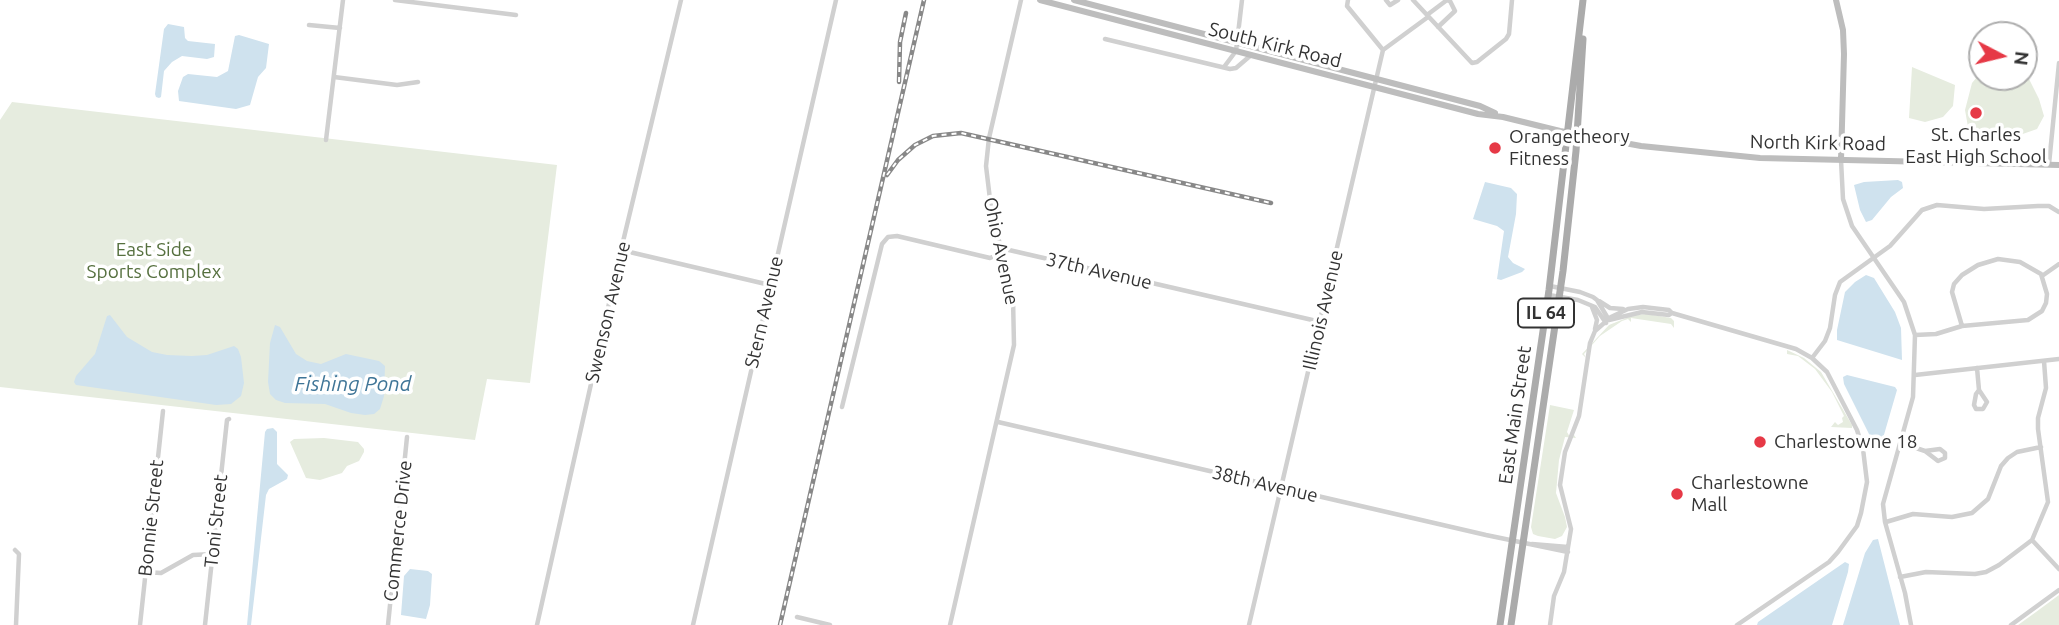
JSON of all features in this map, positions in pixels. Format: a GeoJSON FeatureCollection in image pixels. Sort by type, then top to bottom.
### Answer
{"type":"FeatureCollection","features":[{"type":"Feature","properties":{"kind":"main road","name":"South Kirk Road"},"geometry":{"type":"LineString","coordinates":[[1040,0],[1251,55],[1480,106],[1503,117],[1578,134]]}},
{"type":"Feature","properties":{"kind":"main road","name":"South Kirk Road"},"geometry":{"type":"LineString","coordinates":[[1074,0],[1376,83]]}},
{"type":"Feature","properties":{"kind":"main road","name":"East Main Street"},"geometry":{"type":"LineString","coordinates":[[1500,625],[1549,295],[1584,0]]}},
{"type":"Feature","properties":{"kind":"main road","name":"East Main Street"},"geometry":{"type":"LineString","coordinates":[[1511,625],[1528,543],[1559,298],[1578,134],[1584,0]]}},
{"type":"Feature","properties":{"kind":"main road"},"geometry":{"type":"LineString","coordinates":[[1836,0],[1843,30],[1844,54],[1841,160]]}},
{"type":"Feature","properties":{"kind":"main road","name":"North Kirk Road"},"geometry":{"type":"LineString","coordinates":[[1578,134],[1705,155],[2059,165]]}},
{"type":"Feature","properties":{"kind":"street"},"geometry":{"type":"LineString","coordinates":[[326,140],[343,0]]}},
{"type":"Feature","properties":{"kind":"street"},"geometry":{"type":"LineString","coordinates":[[395,0],[516,15]]}},
{"type":"Feature","properties":{"kind":"street","name":"Swenson Avenue"},"geometry":{"type":"LineString","coordinates":[[537,625],[621,250],[681,0]]}},
{"type":"Feature","properties":{"kind":"street","name":"Stern Avenue"},"geometry":{"type":"LineString","coordinates":[[693,625],[836,0]]}},
{"type":"Feature","properties":{"kind":"street","name":"Ohio Avenue"},"geometry":{"type":"LineString","coordinates":[[950,625],[1013,356],[1015,333],[1011,285],[989,205],[986,166],[989,138],[1021,0]]}},
{"type":"Feature","properties":{"kind":"street"},"geometry":{"type":"LineString","coordinates":[[1224,67],[1236,51],[1242,0]]}},
{"type":"Feature","properties":{"kind":"street"},"geometry":{"type":"LineString","coordinates":[[1348,0],[1347,6],[1383,50],[1447,0],[1450,1],[1455,11],[1438,27]]}},
{"type":"Feature","properties":{"kind":"street"},"geometry":{"type":"LineString","coordinates":[[1385,0],[1390,5],[1398,0]]}},
{"type":"Feature","properties":{"kind":"street"},"geometry":{"type":"LineString","coordinates":[[1413,0],[1468,61],[1477,62],[1509,34],[1512,0]]}},
{"type":"Feature","properties":{"kind":"street"},"geometry":{"type":"LineString","coordinates":[[309,25],[340,29]]}},
{"type":"Feature","properties":{"kind":"street"},"geometry":{"type":"LineString","coordinates":[[1105,39],[1224,67],[1237,68],[1251,55]]}},
{"type":"Feature","properties":{"kind":"street","name":"Illinois Avenue"},"geometry":{"type":"LineString","coordinates":[[1249,625],[1383,50]]}},
{"type":"Feature","properties":{"kind":"street"},"geometry":{"type":"LineString","coordinates":[[2049,164],[2059,63]]}},
{"type":"Feature","properties":{"kind":"street"},"geometry":{"type":"LineString","coordinates":[[334,77],[397,85],[418,82]]}},
{"type":"Feature","properties":{"kind":"street"},"geometry":{"type":"LineString","coordinates":[[1841,160],[1843,198],[1852,226],[1904,302],[1915,335],[1913,397],[1884,505],[1885,522],[1911,625]]}},
{"type":"Feature","properties":{"kind":"street"},"geometry":{"type":"LineString","coordinates":[[1812,358],[1825,341],[1830,328],[1835,295],[1840,282],[1899,237],[1919,212],[1933,206],[1984,209],[2043,206],[2059,212]]}},
{"type":"Feature","properties":{"kind":"street","name":"37th Avenue"},"geometry":{"type":"LineString","coordinates":[[842,408],[881,244],[888,237],[897,236],[990,257],[1009,250],[1321,322]]}},
{"type":"Feature","properties":{"kind":"street"},"geometry":{"type":"LineString","coordinates":[[621,250],[770,285]]}},
{"type":"Feature","properties":{"kind":"street"},"geometry":{"type":"LineString","coordinates":[[1915,335],[1936,334],[1962,326],[2028,320],[2042,311],[2046,303],[2047,294],[2042,276],[2020,262],[1998,260],[1978,265],[1954,284],[1952,292],[1962,326]]}},
{"type":"Feature","properties":{"kind":"street"},"geometry":{"type":"LineString","coordinates":[[2042,276],[2059,264]]}},
{"type":"Feature","properties":{"kind":"street"},"geometry":{"type":"LineString","coordinates":[[1550,286],[1586,294],[1614,309],[1652,307],[1669,310],[1796,349],[1812,358],[1827,372],[1857,430],[1863,449],[1867,482],[1857,526],[1829,562],[1737,625]]}},
{"type":"Feature","properties":{"kind":"street"},"geometry":{"type":"LineString","coordinates":[[1549,295],[1578,300],[1595,307],[1608,321]]}},
{"type":"Feature","properties":{"kind":"street"},"geometry":{"type":"LineString","coordinates":[[1597,300],[1608,321]]}},
{"type":"Feature","properties":{"kind":"street"},"geometry":{"type":"LineString","coordinates":[[1550,625],[1554,596],[1564,572],[1568,550],[1570,518],[1560,485],[1565,452],[1578,416],[1588,349],[1597,320],[1592,307]]}},
{"type":"Feature","properties":{"kind":"street"},"geometry":{"type":"LineString","coordinates":[[1594,331],[1628,309]]}},
{"type":"Feature","properties":{"kind":"street"},"geometry":{"type":"LineString","coordinates":[[1608,321],[1636,313],[1672,313]]}},
{"type":"Feature","properties":{"kind":"street"},"geometry":{"type":"LineString","coordinates":[[1915,375],[2059,359]]}},
{"type":"Feature","properties":{"kind":"street"},"geometry":{"type":"LineString","coordinates":[[1900,577],[1926,572],[1986,572],[2032,540],[2048,502],[2038,418],[2046,388],[2044,361]]}},
{"type":"Feature","properties":{"kind":"street"},"geometry":{"type":"LineString","coordinates":[[1977,368],[1979,390]]}},
{"type":"Feature","properties":{"kind":"street","name":"Bonnie Street"},"geometry":{"type":"LineString","coordinates":[[140,625],[163,411]]}},
{"type":"Feature","properties":{"kind":"street","name":"Toni Street"},"geometry":{"type":"LineString","coordinates":[[205,625],[229,419]]}},
{"type":"Feature","properties":{"kind":"street","name":"38th Avenue"},"geometry":{"type":"LineString","coordinates":[[998,422],[1513,540],[1568,550]]}},
{"type":"Feature","properties":{"kind":"street","name":"Commerce Drive"},"geometry":{"type":"LineString","coordinates":[[388,625],[407,437]]}},
{"type":"Feature","properties":{"kind":"street"},"geometry":{"type":"LineString","coordinates":[[1901,443],[1925,451]]}},
{"type":"Feature","properties":{"kind":"street"},"geometry":{"type":"LineString","coordinates":[[1885,522],[1913,514],[1952,517],[1972,513],[1988,499],[2001,466],[2008,458],[2017,452],[2041,447]]}},
{"type":"Feature","properties":{"kind":"street"},"geometry":{"type":"LineString","coordinates":[[2032,540],[2059,569]]}},
{"type":"Feature","properties":{"kind":"street"},"geometry":{"type":"LineString","coordinates":[[15,550],[19,554],[16,625]]}},
{"type":"Feature","properties":{"kind":"street"},"geometry":{"type":"LineString","coordinates":[[145,572],[161,573],[193,555],[213,554]]}},
{"type":"Feature","properties":{"kind":"street"},"geometry":{"type":"LineString","coordinates":[[2011,625],[2059,590]]}},
{"type":"Feature","properties":{"kind":"street"},"geometry":{"type":"LineString","coordinates":[[797,617],[830,625]]}},
{"type":"Feature","properties":{"kind":"green space"},"geometry":{"type":"Polygon","coordinates":[[[1912,67],[1955,85],[1953,106],[1943,117],[1925,122],[1909,118],[1912,67]]]}},
{"type":"Feature","properties":{"kind":"green space"},"geometry":{"type":"Polygon","coordinates":[[[1970,91],[2035,91],[2044,116],[2037,129],[2017,136],[1975,142],[1968,127],[1965,110],[1970,91]]]}},
{"type":"Feature","properties":{"kind":"green space","name":"East Side Sports Complex"},"geometry":{"type":"Polygon","coordinates":[[[12,102],[557,165],[530,383],[487,379],[475,440],[0,387],[0,120],[12,102]]]}},
{"type":"Feature","properties":{"kind":"green space"},"geometry":{"type":"Polygon","coordinates":[[[1634,315],[1671,318],[1674,328],[1671,324],[1631,318],[1631,322],[1628,319],[1622,321],[1600,336],[1584,354],[1586,358],[1582,354],[1609,325],[1634,315]]]}},
{"type":"Feature","properties":{"kind":"green space"},"geometry":{"type":"Polygon","coordinates":[[[1787,350],[1804,358],[1821,372],[1852,428],[1831,427],[1835,422],[1838,425],[1843,422],[1844,416],[1832,392],[1815,369],[1798,356],[1787,354],[1787,350]]]}},
{"type":"Feature","properties":{"kind":"green space"},"geometry":{"type":"Polygon","coordinates":[[[1550,405],[1574,410],[1567,432],[1570,437],[1574,435],[1576,438],[1565,437],[1559,460],[1556,493],[1567,527],[1562,536],[1555,539],[1533,534],[1531,527],[1550,405]]]}},
{"type":"Feature","properties":{"kind":"green space"},"geometry":{"type":"Polygon","coordinates":[[[324,438],[358,442],[364,452],[359,461],[347,466],[342,473],[320,480],[306,478],[290,442],[294,439],[324,438]]]}},
{"type":"Feature","properties":{"kind":"green space"},"geometry":{"type":"Polygon","coordinates":[[[2059,595],[2059,625],[2018,625],[2036,612],[2059,595]]]}},
{"type":"Feature","properties":{"kind":"water"},"geometry":{"type":"Polygon","coordinates":[[[168,24],[184,27],[188,41],[215,44],[214,57],[207,59],[182,56],[172,62],[164,71],[159,98],[155,94],[164,29],[168,24]]]}},
{"type":"Feature","properties":{"kind":"water"},"geometry":{"type":"Polygon","coordinates":[[[235,36],[269,44],[266,68],[258,77],[250,105],[236,109],[179,101],[178,91],[183,77],[188,74],[217,77],[228,71],[235,36]]]}},
{"type":"Feature","properties":{"kind":"water"},"geometry":{"type":"Polygon","coordinates":[[[1898,180],[1902,182],[1903,188],[1891,197],[1872,220],[1866,222],[1854,185],[1898,180]]]}},
{"type":"Feature","properties":{"kind":"water"},"geometry":{"type":"Polygon","coordinates":[[[1485,182],[1511,188],[1517,194],[1508,257],[1525,269],[1501,280],[1497,279],[1504,231],[1497,226],[1473,219],[1485,182]]]}},
{"type":"Feature","properties":{"kind":"water"},"geometry":{"type":"Polygon","coordinates":[[[1866,275],[1874,278],[1895,312],[1901,328],[1902,360],[1837,340],[1845,292],[1866,275]]]}},
{"type":"Feature","properties":{"kind":"water"},"geometry":{"type":"Polygon","coordinates":[[[110,315],[127,337],[152,352],[167,355],[207,355],[234,346],[241,357],[244,383],[241,396],[231,404],[216,405],[76,385],[76,376],[95,354],[107,316],[110,315]]]}},
{"type":"Feature","properties":{"kind":"water","name":"Fishing Pond"},"geometry":{"type":"Polygon","coordinates":[[[275,325],[280,327],[296,354],[307,361],[321,364],[346,354],[379,361],[385,366],[384,396],[380,409],[374,414],[365,415],[325,404],[285,403],[276,400],[270,394],[268,382],[270,343],[275,325]]]}},
{"type":"Feature","properties":{"kind":"water"},"geometry":{"type":"Polygon","coordinates":[[[1847,375],[1895,387],[1897,390],[1881,445],[1873,442],[1844,384],[1843,377],[1847,375]]]}},
{"type":"Feature","properties":{"kind":"water"},"geometry":{"type":"Polygon","coordinates":[[[273,428],[277,432],[277,464],[288,475],[287,479],[269,489],[266,495],[251,625],[247,625],[265,432],[273,428]]]}},
{"type":"Feature","properties":{"kind":"water"},"geometry":{"type":"Polygon","coordinates":[[[1878,539],[1900,625],[1843,625],[1865,553],[1873,540],[1878,539]]]}},
{"type":"Feature","properties":{"kind":"water"},"geometry":{"type":"Polygon","coordinates":[[[1845,562],[1849,564],[1848,572],[1832,625],[1757,625],[1758,622],[1845,562]]]}},
{"type":"Feature","properties":{"kind":"water"},"geometry":{"type":"Polygon","coordinates":[[[410,569],[432,574],[430,605],[426,619],[401,615],[404,576],[410,569]]]}},
{"type":"Feature","properties":{"kind":"railway"},"geometry":{"type":"LineString","coordinates":[[780,625],[924,0]]}},
{"type":"Feature","properties":{"kind":"railway"},"geometry":{"type":"LineString","coordinates":[[899,82],[900,42],[906,13]]}},
{"type":"Feature","properties":{"kind":"railway"},"geometry":{"type":"LineString","coordinates":[[887,175],[898,160],[915,145],[933,136],[961,133],[1271,203]]}},
{"type":"Feature","properties":{"kind":"place","name":"St. Charles East High School"},"geometry":{"type":"Point","coordinates":[1976,113]}},
{"type":"Feature","properties":{"kind":"place","name":"Orangetheory Fitness"},"geometry":{"type":"Point","coordinates":[1495,148]}},
{"type":"Feature","properties":{"kind":"place","name":"Charlestowne 18"},"geometry":{"type":"Point","coordinates":[1760,442]}},
{"type":"Feature","properties":{"kind":"place","name":"Charlestowne Mall"},"geometry":{"type":"Point","coordinates":[1677,494]}}]}
